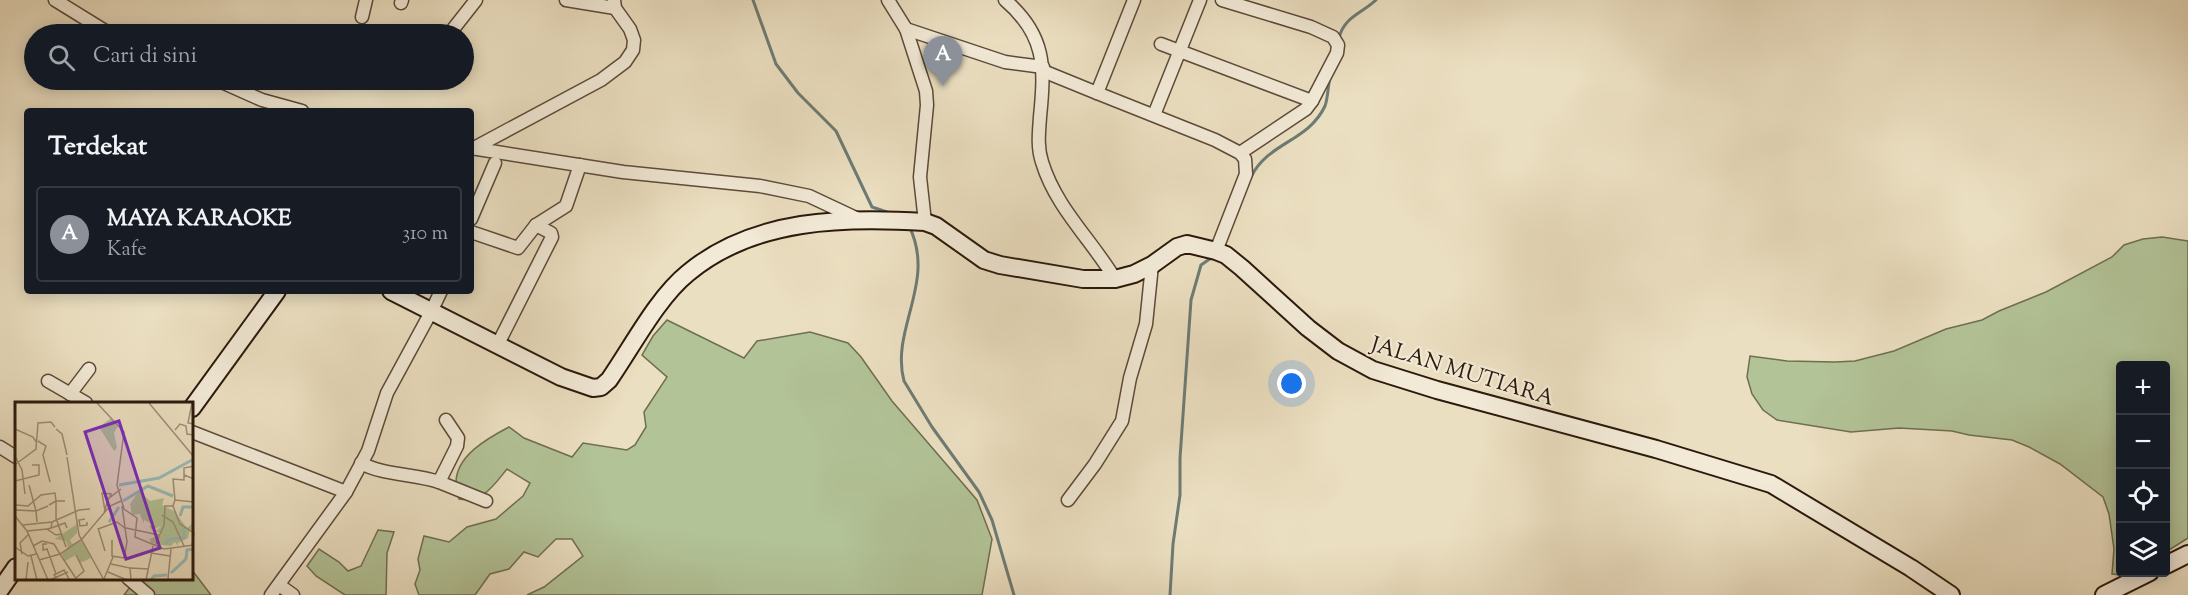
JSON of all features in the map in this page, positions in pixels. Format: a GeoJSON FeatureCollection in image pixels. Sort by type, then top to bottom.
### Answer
{"type":"FeatureCollection","features":[{"type":"Feature","properties":{"kind":"street"},"geometry":{"type":"LineString","coordinates":[[55,0],[94,24]]}},
{"type":"Feature","properties":{"kind":"street"},"geometry":{"type":"LineString","coordinates":[[362,17],[366,0]]}},
{"type":"Feature","properties":{"kind":"street"},"geometry":{"type":"LineString","coordinates":[[457,24],[476,0]]}},
{"type":"Feature","properties":{"kind":"street"},"geometry":{"type":"LineString","coordinates":[[474,147],[620,68],[633,50],[634,40],[630,29],[614,4],[566,0]]}},
{"type":"Feature","properties":{"kind":"street"},"geometry":{"type":"LineString","coordinates":[[888,0],[906,29],[926,91],[927,105],[920,177],[925,222]]}},
{"type":"Feature","properties":{"kind":"street"},"geometry":{"type":"LineString","coordinates":[[1005,0],[1032,29],[1037,39],[1043,69],[1038,139],[1040,159],[1049,183],[1059,201],[1115,279]]}},
{"type":"Feature","properties":{"kind":"street"},"geometry":{"type":"LineString","coordinates":[[1097,93],[1134,0]]}},
{"type":"Feature","properties":{"kind":"street"},"geometry":{"type":"LineString","coordinates":[[1154,115],[1200,0]]}},
{"type":"Feature","properties":{"kind":"street"},"geometry":{"type":"LineString","coordinates":[[1222,0],[1311,27],[1333,37],[1338,49],[1306,109],[1240,153]]}},
{"type":"Feature","properties":{"kind":"street"},"geometry":{"type":"LineString","coordinates":[[906,29],[1005,62],[1043,69],[1215,140],[1240,153],[1245,159],[1246,174],[1217,251]]}},
{"type":"Feature","properties":{"kind":"street"},"geometry":{"type":"LineString","coordinates":[[1161,44],[1312,101]]}},
{"type":"Feature","properties":{"kind":"street"},"geometry":{"type":"LineString","coordinates":[[235,90],[264,106],[279,108]]}},
{"type":"Feature","properties":{"kind":"street"},"geometry":{"type":"LineString","coordinates":[[474,148],[580,165],[770,188],[809,196],[862,221]]}},
{"type":"Feature","properties":{"kind":"street"},"geometry":{"type":"LineString","coordinates":[[474,212],[495,163]]}},
{"type":"Feature","properties":{"kind":"street"},"geometry":{"type":"LineString","coordinates":[[474,233],[517,249],[536,225],[566,206],[580,165]]}},
{"type":"Feature","properties":{"kind":"street","name":"JALAN MUTIARA"},"geometry":{"type":"LineString","coordinates":[[397,294],[561,377],[593,388],[601,387],[609,380],[667,294],[688,273],[738,244],[788,226],[819,222],[925,222],[936,226],[984,260],[1000,265],[1083,279],[1115,279],[1134,274],[1152,265],[1177,247],[1187,244],[1226,255],[1308,328],[1338,351],[1373,370],[1772,484],[1911,567],[1951,595]]}},
{"type":"Feature","properties":{"kind":"street"},"geometry":{"type":"LineString","coordinates":[[497,346],[552,237],[551,233],[536,225]]}},
{"type":"Feature","properties":{"kind":"street"},"geometry":{"type":"LineString","coordinates":[[1068,500],[1095,464],[1122,420],[1130,378],[1146,324],[1152,265]]}},
{"type":"Feature","properties":{"kind":"street"},"geometry":{"type":"LineString","coordinates":[[194,405],[275,294]]}},
{"type":"Feature","properties":{"kind":"street"},"geometry":{"type":"LineString","coordinates":[[293,595],[275,590],[346,492],[368,451],[387,393],[440,294]]}},
{"type":"Feature","properties":{"kind":"street"},"geometry":{"type":"LineString","coordinates":[[70,394],[89,369]]}},
{"type":"Feature","properties":{"kind":"street"},"geometry":{"type":"LineString","coordinates":[[48,381],[84,402]]}},
{"type":"Feature","properties":{"kind":"street"},"geometry":{"type":"LineString","coordinates":[[439,482],[457,446],[458,438],[446,420]]}},
{"type":"Feature","properties":{"kind":"street"},"geometry":{"type":"LineString","coordinates":[[194,433],[346,492]]}},
{"type":"Feature","properties":{"kind":"street"},"geometry":{"type":"LineString","coordinates":[[0,447],[15,456]]}},
{"type":"Feature","properties":{"kind":"street"},"geometry":{"type":"LineString","coordinates":[[361,463],[372,469],[421,476],[486,501]]}},
{"type":"Feature","properties":{"kind":"street"},"geometry":{"type":"LineString","coordinates":[[2170,563],[2188,554]]}},
{"type":"Feature","properties":{"kind":"street"},"geometry":{"type":"LineString","coordinates":[[0,591],[15,568]]}},
{"type":"Feature","properties":{"kind":"street"},"geometry":{"type":"LineString","coordinates":[[2104,595],[2142,577]]}},
{"type":"Feature","properties":{"kind":"street"},"geometry":{"type":"LineString","coordinates":[[129,580],[148,595]]}},
{"type":"Feature","properties":{"kind":"green space"},"geometry":{"type":"Polygon","coordinates":[[[2162,237],[2188,241],[2188,538],[2170,549],[2170,361],[2116,361],[2116,574],[2112,574],[2114,549],[2109,514],[2103,497],[2060,464],[2029,447],[2012,440],[1952,431],[1899,428],[1851,432],[1777,420],[1763,410],[1752,394],[1747,377],[1750,356],[1787,361],[1835,362],[1855,361],[1894,351],[1946,329],[1982,320],[2046,292],[2112,257],[2124,245],[2143,239],[2162,237]]]}},
{"type":"Feature","properties":{"kind":"green space"},"geometry":{"type":"Polygon","coordinates":[[[667,320],[744,358],[757,341],[810,332],[848,343],[861,357],[892,401],[977,500],[992,539],[982,595],[527,595],[544,587],[583,556],[572,539],[556,539],[538,557],[524,552],[509,569],[490,574],[475,595],[419,595],[415,584],[420,570],[418,559],[424,536],[449,542],[467,527],[496,519],[523,496],[530,483],[507,469],[481,496],[467,500],[459,499],[457,474],[467,457],[483,442],[509,427],[524,438],[572,457],[583,443],[627,450],[635,445],[646,427],[644,412],[667,377],[642,355],[653,336],[667,320]]]}},
{"type":"Feature","properties":{"kind":"green space"},"geometry":{"type":"Polygon","coordinates":[[[378,530],[394,532],[387,553],[386,595],[345,595],[316,576],[307,566],[319,549],[348,571],[361,566],[378,530]]]}},
{"type":"Feature","properties":{"kind":"green space"},"geometry":{"type":"Polygon","coordinates":[[[194,573],[211,595],[124,595],[135,580],[194,580],[194,573]]]}},
{"type":"Feature","properties":{"kind":"waterway"},"geometry":{"type":"LineString","coordinates":[[753,0],[776,64],[798,93],[836,131],[872,207],[890,213]]}},
{"type":"Feature","properties":{"kind":"waterway"},"geometry":{"type":"LineString","coordinates":[[1339,38],[1349,20],[1376,0]]}},
{"type":"Feature","properties":{"kind":"waterway"},"geometry":{"type":"LineString","coordinates":[[1251,177],[1267,156],[1299,135],[1318,118],[1326,103],[1330,77]]}},
{"type":"Feature","properties":{"kind":"waterway"},"geometry":{"type":"LineString","coordinates":[[909,226],[916,247],[918,267],[903,343],[901,362],[904,381],[932,427],[979,492],[992,520],[1014,595]]}},
{"type":"Feature","properties":{"kind":"waterway"},"geometry":{"type":"LineString","coordinates":[[1170,595],[1173,544],[1180,495],[1180,458],[1191,300],[1201,265],[1214,256]]}},
{"type":"Feature","properties":{"kind":"place","name":"MAYA KARAOKE"},"geometry":{"type":"Point","coordinates":[943,86]}}]}
